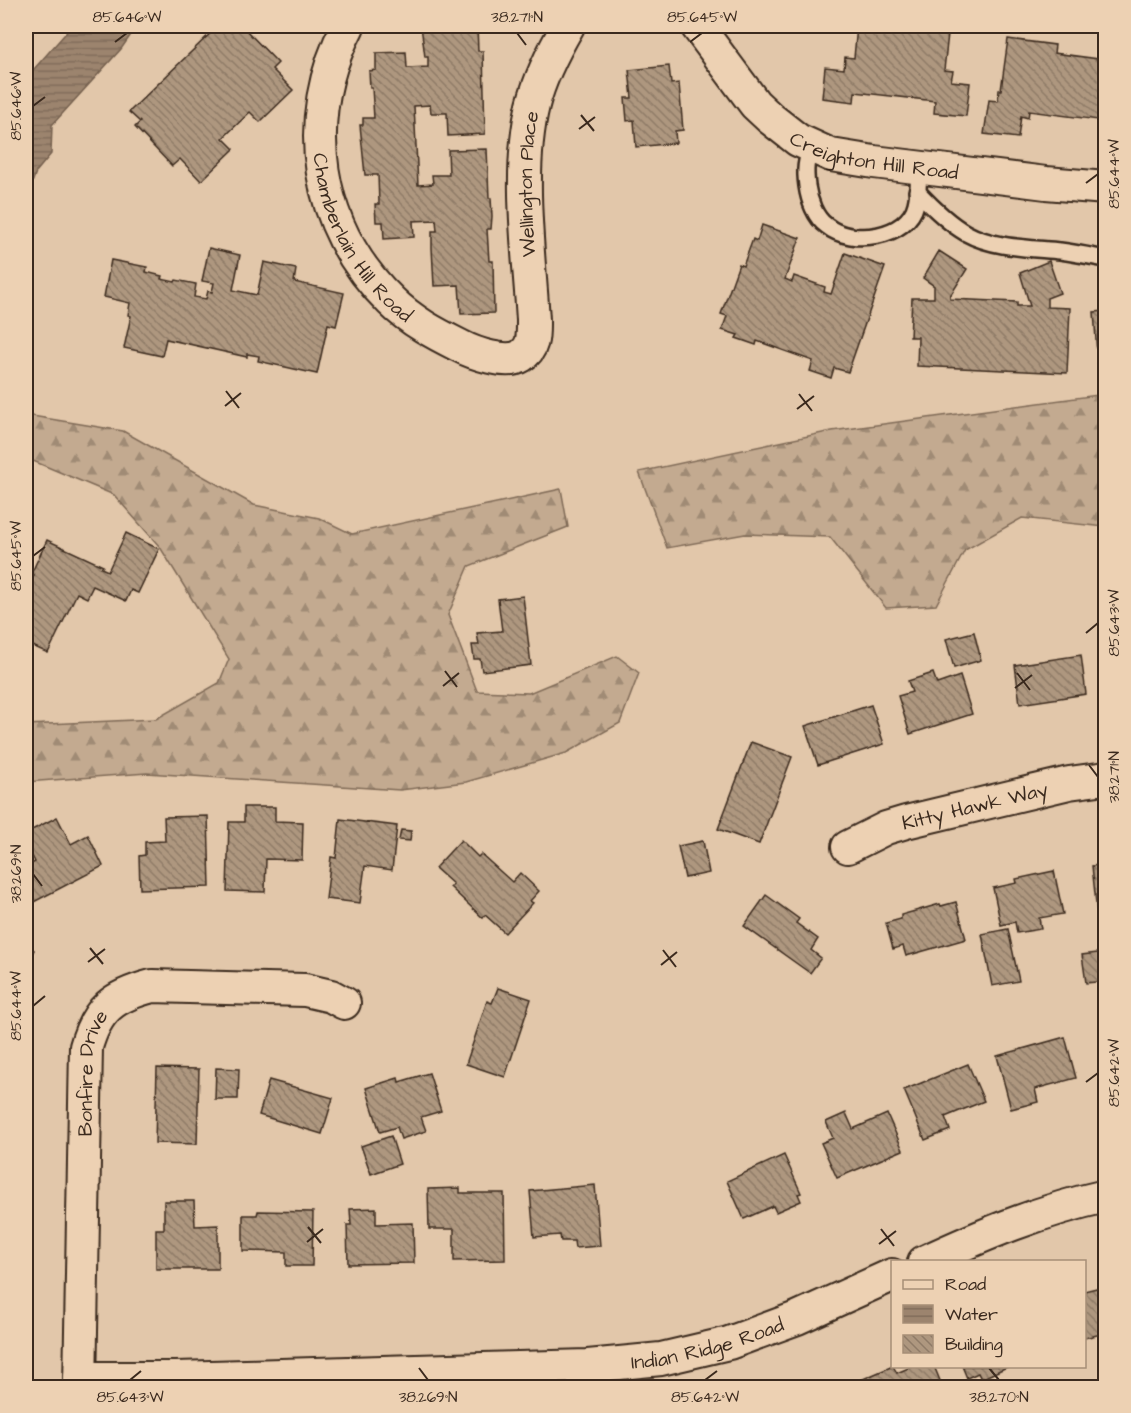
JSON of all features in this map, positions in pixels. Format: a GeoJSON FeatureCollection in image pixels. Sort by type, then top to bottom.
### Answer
{"type":"FeatureCollection","features":[{"type":"Feature","properties":{"kind":"street","name":"Chamberlain Hill Road"},"geometry":{"type":"LineString","coordinates":[[348,26],[330,65],[321,105],[319,128],[323,177],[332,209],[349,246],[365,271],[392,302],[427,329],[467,350],[498,359],[519,358],[529,350]]}},
{"type":"Feature","properties":{"kind":"street","name":"Wellington Place"},"geometry":{"type":"LineString","coordinates":[[529,350],[533,342],[533,320],[525,182],[528,130],[541,80],[568,26]]}},
{"type":"Feature","properties":{"kind":"street","name":"Creighton Hill Road"},"geometry":{"type":"LineString","coordinates":[[697,26],[755,104],[798,140],[831,155],[918,179],[1046,183],[1106,188]]}},
{"type":"Feature","properties":{"kind":"street","name":"Kitty Hawk Way"},"geometry":{"type":"LineString","coordinates":[[848,847],[886,828],[906,822],[1069,783],[1106,778]]}},
{"type":"Feature","properties":{"kind":"street","name":"Bonfire Drive"},"geometry":{"type":"LineString","coordinates":[[80,1383],[86,1047],[100,1016],[111,1003],[128,992],[152,986],[305,990],[331,996],[344,1003]]}},
{"type":"Feature","properties":{"kind":"street"},"geometry":{"type":"LineString","coordinates":[[928,1260],[993,1231],[1072,1203],[1106,1197]]}},
{"type":"Feature","properties":{"kind":"street","name":"Indian Ridge Road"},"geometry":{"type":"LineString","coordinates":[[80,1383],[588,1366],[661,1359],[729,1343],[798,1318],[891,1275]]}},
{"type":"Feature","properties":{"kind":"lane"},"geometry":{"type":"LineString","coordinates":[[813,147],[807,156],[806,174],[810,198],[819,218],[827,227],[844,236],[866,236],[896,229],[905,222],[916,205],[918,179]]}},
{"type":"Feature","properties":{"kind":"lane"},"geometry":{"type":"LineString","coordinates":[[918,179],[946,219],[966,233],[987,241],[1106,259]]}},
{"type":"Feature","properties":{"kind":"green space"},"geometry":{"type":"Polygon","coordinates":[[[1105,394],[1105,527],[1022,518],[965,550],[936,605],[886,608],[830,537],[745,534],[667,548],[639,472],[832,431],[1105,394]]]}},
{"type":"Feature","properties":{"kind":"green space"},"geometry":{"type":"Polygon","coordinates":[[[26,415],[123,431],[254,505],[319,518],[352,534],[561,489],[568,527],[469,566],[448,615],[477,691],[529,693],[617,656],[639,673],[620,723],[566,753],[466,782],[400,790],[147,773],[26,782],[26,725],[156,719],[219,683],[229,659],[160,547],[114,495],[26,458],[26,415]]]}},
{"type":"Feature","properties":{"kind":"water"},"geometry":{"type":"Polygon","coordinates":[[[72,26],[137,26],[121,49],[52,125],[51,154],[36,172],[26,200],[26,78],[72,26]]]}},
{"type":"Feature","properties":{"kind":"building"},"geometry":{"type":"Polygon","coordinates":[[[218,26],[242,26],[278,63],[272,69],[293,90],[260,122],[250,112],[223,138],[234,149],[201,181],[180,159],[172,166],[135,127],[140,122],[129,112],[218,26]]]}},
{"type":"Feature","properties":{"kind":"building"},"geometry":{"type":"Polygon","coordinates":[[[421,26],[477,26],[478,51],[483,51],[485,134],[448,136],[447,113],[431,113],[430,105],[414,106],[418,185],[433,184],[432,175],[449,175],[448,150],[487,149],[492,216],[491,229],[487,229],[489,261],[493,261],[494,313],[461,314],[459,285],[434,286],[432,231],[437,231],[436,220],[413,221],[414,237],[384,239],[383,222],[376,222],[375,204],[379,204],[378,175],[365,175],[360,125],[363,125],[363,118],[374,118],[369,71],[376,70],[376,53],[406,52],[407,68],[428,67],[421,26]]]}},
{"type":"Feature","properties":{"kind":"building"},"geometry":{"type":"Polygon","coordinates":[[[857,26],[878,26],[948,34],[944,70],[953,71],[951,81],[970,83],[966,116],[934,113],[935,101],[855,92],[854,102],[822,98],[825,67],[844,69],[845,57],[854,58],[857,26]]]}},
{"type":"Feature","properties":{"kind":"building"},"geometry":{"type":"Polygon","coordinates":[[[1008,39],[1055,45],[1054,53],[1106,60],[1106,121],[1029,111],[1028,118],[1021,116],[1018,138],[984,134],[989,100],[998,101],[999,90],[1001,90],[1008,39]]]}},
{"type":"Feature","properties":{"kind":"building"},"geometry":{"type":"Polygon","coordinates":[[[669,66],[671,84],[679,83],[683,130],[675,131],[676,143],[636,147],[634,120],[627,121],[625,98],[632,98],[629,70],[669,66]]]}},
{"type":"Feature","properties":{"kind":"building"},"geometry":{"type":"Polygon","coordinates":[[[762,225],[800,238],[785,279],[792,282],[794,276],[825,287],[824,292],[831,294],[845,253],[885,267],[848,372],[834,368],[831,378],[810,371],[813,361],[757,341],[756,345],[736,338],[738,335],[722,330],[727,316],[721,314],[739,264],[743,266],[753,239],[757,241],[762,225]]]}},
{"type":"Feature","properties":{"kind":"building"},"geometry":{"type":"Polygon","coordinates":[[[209,248],[240,255],[233,290],[257,295],[264,262],[296,269],[294,282],[344,293],[336,326],[328,324],[317,374],[258,361],[259,356],[247,354],[247,357],[166,339],[162,356],[124,348],[131,316],[128,315],[130,303],[104,297],[111,260],[147,267],[146,272],[162,276],[161,279],[196,284],[194,297],[206,299],[208,291],[212,292],[214,283],[202,281],[209,248]]]}},
{"type":"Feature","properties":{"kind":"building"},"geometry":{"type":"Polygon","coordinates":[[[939,251],[967,269],[950,299],[1017,302],[1017,306],[1030,306],[1020,273],[1049,261],[1060,293],[1047,298],[1047,307],[1070,308],[1067,373],[917,366],[918,337],[910,337],[912,298],[934,298],[934,286],[923,278],[939,251]]]}},
{"type":"Feature","properties":{"kind":"building"},"geometry":{"type":"Polygon","coordinates":[[[1106,311],[1106,368],[1098,368],[1094,312],[1106,311]]]}},
{"type":"Feature","properties":{"kind":"building"},"geometry":{"type":"Polygon","coordinates":[[[126,533],[159,549],[138,593],[131,590],[126,601],[93,586],[87,598],[77,593],[48,653],[26,643],[26,591],[34,575],[31,574],[47,540],[103,566],[101,568],[108,571],[126,533]]]}},
{"type":"Feature","properties":{"kind":"building"},"geometry":{"type":"Polygon","coordinates":[[[523,596],[531,665],[482,671],[480,659],[474,659],[472,645],[479,645],[477,633],[502,631],[498,599],[523,596]]]}},
{"type":"Feature","properties":{"kind":"building"},"geometry":{"type":"Polygon","coordinates":[[[974,632],[981,660],[954,668],[946,639],[974,632]]]}},
{"type":"Feature","properties":{"kind":"building"},"geometry":{"type":"Polygon","coordinates":[[[1081,655],[1086,694],[1020,704],[1015,665],[1081,655]]]}},
{"type":"Feature","properties":{"kind":"building"},"geometry":{"type":"Polygon","coordinates":[[[933,673],[937,684],[960,676],[972,714],[910,734],[898,696],[912,692],[908,681],[933,673]]]}},
{"type":"Feature","properties":{"kind":"building"},"geometry":{"type":"Polygon","coordinates":[[[871,705],[884,744],[818,765],[805,726],[871,705]]]}},
{"type":"Feature","properties":{"kind":"building"},"geometry":{"type":"Polygon","coordinates":[[[751,742],[792,757],[759,844],[718,829],[751,742]]]}},
{"type":"Feature","properties":{"kind":"building"},"geometry":{"type":"Polygon","coordinates":[[[244,807],[275,807],[275,821],[303,822],[302,860],[266,859],[265,892],[227,891],[229,822],[244,822],[244,807]]]}},
{"type":"Feature","properties":{"kind":"building"},"geometry":{"type":"Polygon","coordinates":[[[208,816],[210,887],[140,889],[139,856],[145,855],[145,842],[165,841],[164,817],[208,816]]]}},
{"type":"Feature","properties":{"kind":"building"},"geometry":{"type":"Polygon","coordinates":[[[57,817],[71,844],[88,835],[103,866],[26,906],[26,867],[35,862],[26,844],[26,833],[57,817]]]}},
{"type":"Feature","properties":{"kind":"building"},"geometry":{"type":"Polygon","coordinates":[[[340,819],[397,826],[392,870],[365,866],[360,903],[326,899],[331,857],[336,858],[340,819]]]}},
{"type":"Feature","properties":{"kind":"building"},"geometry":{"type":"Polygon","coordinates":[[[401,830],[411,831],[410,841],[399,840],[401,830]]]}},
{"type":"Feature","properties":{"kind":"building"},"geometry":{"type":"Polygon","coordinates":[[[461,840],[478,857],[481,854],[512,882],[520,873],[539,891],[530,901],[533,903],[505,933],[485,915],[483,918],[450,887],[453,884],[435,868],[461,840]]]}},
{"type":"Feature","properties":{"kind":"building"},"geometry":{"type":"Polygon","coordinates":[[[703,841],[709,873],[685,878],[678,846],[703,841]]]}},
{"type":"Feature","properties":{"kind":"building"},"geometry":{"type":"Polygon","coordinates":[[[1106,864],[1106,931],[1099,932],[1092,866],[1106,864]]]}},
{"type":"Feature","properties":{"kind":"building"},"geometry":{"type":"Polygon","coordinates":[[[1054,871],[1063,914],[1039,918],[1041,929],[1017,933],[1015,922],[1001,925],[993,888],[1017,883],[1016,879],[1054,871]]]}},
{"type":"Feature","properties":{"kind":"building"},"geometry":{"type":"Polygon","coordinates":[[[766,895],[799,919],[796,923],[818,939],[811,950],[821,958],[810,973],[744,926],[766,895]]]}},
{"type":"Feature","properties":{"kind":"building"},"geometry":{"type":"Polygon","coordinates":[[[956,902],[966,939],[906,956],[903,946],[893,949],[886,923],[901,919],[901,915],[956,902]]]}},
{"type":"Feature","properties":{"kind":"building"},"geometry":{"type":"Polygon","coordinates":[[[1008,929],[1019,981],[992,986],[982,934],[1008,929]]]}},
{"type":"Feature","properties":{"kind":"building"},"geometry":{"type":"Polygon","coordinates":[[[26,945],[34,950],[26,964],[26,945]]]}},
{"type":"Feature","properties":{"kind":"building"},"geometry":{"type":"Polygon","coordinates":[[[1105,952],[1106,981],[1086,983],[1082,955],[1105,952]]]}},
{"type":"Feature","properties":{"kind":"building"},"geometry":{"type":"Polygon","coordinates":[[[498,988],[531,999],[505,1077],[466,1064],[487,1001],[492,1003],[498,988]]]}},
{"type":"Feature","properties":{"kind":"building"},"geometry":{"type":"Polygon","coordinates":[[[1065,1037],[1076,1078],[1035,1089],[1038,1102],[1011,1109],[997,1056],[1065,1037]]]}},
{"type":"Feature","properties":{"kind":"building"},"geometry":{"type":"Polygon","coordinates":[[[968,1064],[984,1101],[945,1117],[950,1130],[925,1140],[904,1090],[968,1064]]]}},
{"type":"Feature","properties":{"kind":"building"},"geometry":{"type":"Polygon","coordinates":[[[157,1068],[199,1069],[197,1144],[155,1143],[157,1068]]]}},
{"type":"Feature","properties":{"kind":"building"},"geometry":{"type":"Polygon","coordinates":[[[216,1068],[239,1069],[238,1099],[215,1099],[216,1068]]]}},
{"type":"Feature","properties":{"kind":"building"},"geometry":{"type":"Polygon","coordinates":[[[429,1073],[441,1111],[421,1117],[426,1131],[401,1139],[397,1127],[380,1132],[366,1088],[398,1078],[399,1082],[429,1073]]]}},
{"type":"Feature","properties":{"kind":"building"},"geometry":{"type":"Polygon","coordinates":[[[269,1080],[333,1098],[322,1134],[259,1115],[269,1080]]]}},
{"type":"Feature","properties":{"kind":"building"},"geometry":{"type":"Polygon","coordinates":[[[846,1113],[853,1129],[887,1114],[903,1150],[837,1178],[821,1143],[833,1138],[826,1122],[846,1113]]]}},
{"type":"Feature","properties":{"kind":"building"},"geometry":{"type":"Polygon","coordinates":[[[391,1136],[400,1164],[371,1174],[361,1146],[391,1136]]]}},
{"type":"Feature","properties":{"kind":"building"},"geometry":{"type":"Polygon","coordinates":[[[784,1155],[801,1193],[798,1194],[801,1201],[776,1212],[773,1206],[744,1219],[727,1181],[784,1155]]]}},
{"type":"Feature","properties":{"kind":"building"},"geometry":{"type":"Polygon","coordinates":[[[595,1185],[600,1246],[575,1248],[574,1241],[561,1241],[560,1235],[534,1237],[530,1191],[595,1185]]]}},
{"type":"Feature","properties":{"kind":"building"},"geometry":{"type":"Polygon","coordinates":[[[460,1188],[460,1193],[504,1193],[505,1260],[454,1261],[454,1229],[429,1229],[428,1189],[460,1188]]]}},
{"type":"Feature","properties":{"kind":"building"},"geometry":{"type":"Polygon","coordinates":[[[164,1201],[194,1201],[195,1226],[218,1225],[218,1269],[156,1269],[156,1229],[164,1229],[164,1201]]]}},
{"type":"Feature","properties":{"kind":"building"},"geometry":{"type":"Polygon","coordinates":[[[376,1208],[376,1224],[413,1223],[414,1263],[348,1264],[347,1225],[351,1225],[350,1209],[376,1208]]]}},
{"type":"Feature","properties":{"kind":"building"},"geometry":{"type":"Polygon","coordinates":[[[258,1211],[313,1212],[312,1266],[286,1266],[286,1252],[243,1251],[243,1215],[257,1215],[258,1211]]]}},
{"type":"Feature","properties":{"kind":"building"},"geometry":{"type":"Polygon","coordinates":[[[1101,1287],[1103,1293],[1106,1293],[1106,1333],[1086,1338],[1086,1291],[1101,1287]]]}},
{"type":"Feature","properties":{"kind":"building"},"geometry":{"type":"Polygon","coordinates":[[[891,1367],[897,1373],[908,1368],[935,1368],[943,1388],[856,1388],[854,1383],[891,1367]]]}},
{"type":"Feature","properties":{"kind":"building"},"geometry":{"type":"Polygon","coordinates":[[[963,1368],[1005,1368],[981,1379],[978,1373],[967,1378],[963,1368]]]}}]}
